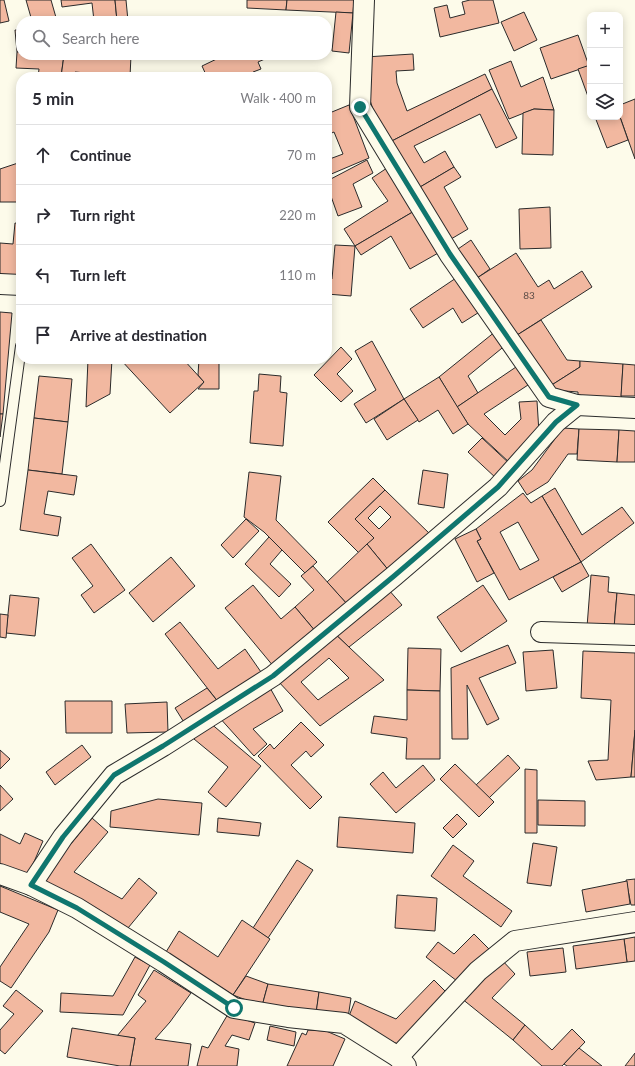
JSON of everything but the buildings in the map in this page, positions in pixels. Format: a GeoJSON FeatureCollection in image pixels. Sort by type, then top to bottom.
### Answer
{"type":"FeatureCollection","features":[{"type":"Feature","properties":{"kind":"street"},"geometry":{"type":"LineString","coordinates":[[364,0],[360,107],[450,254],[549,397],[577,405],[635,408]]}},
{"type":"Feature","properties":{"kind":"street"},"geometry":{"type":"LineString","coordinates":[[0,284],[16,285]]}},
{"type":"Feature","properties":{"kind":"street"},"geometry":{"type":"LineString","coordinates":[[31,885],[63,837],[114,775],[163,746],[273,676],[394,576],[498,487],[556,422],[577,405]]}},
{"type":"Feature","properties":{"kind":"street"},"geometry":{"type":"LineString","coordinates":[[541,632],[635,636]]}},
{"type":"Feature","properties":{"kind":"street"},"geometry":{"type":"LineString","coordinates":[[0,874],[31,885],[77,908],[234,1008],[288,1017],[344,1023],[402,1062],[478,971],[515,941],[635,922]]}},
{"type":"Feature","properties":{"kind":"lane"},"geometry":{"type":"LineString","coordinates":[[0,501],[19,364]]}},
{"type":"Feature","properties":{"kind":"route"},"geometry":{"type":"LineString","coordinates":[[234,1008],[77,908],[31,885],[63,837],[114,775],[163,746],[273,676],[394,576],[498,487],[556,422],[577,405],[549,397],[450,254],[360,107]]}}]}
